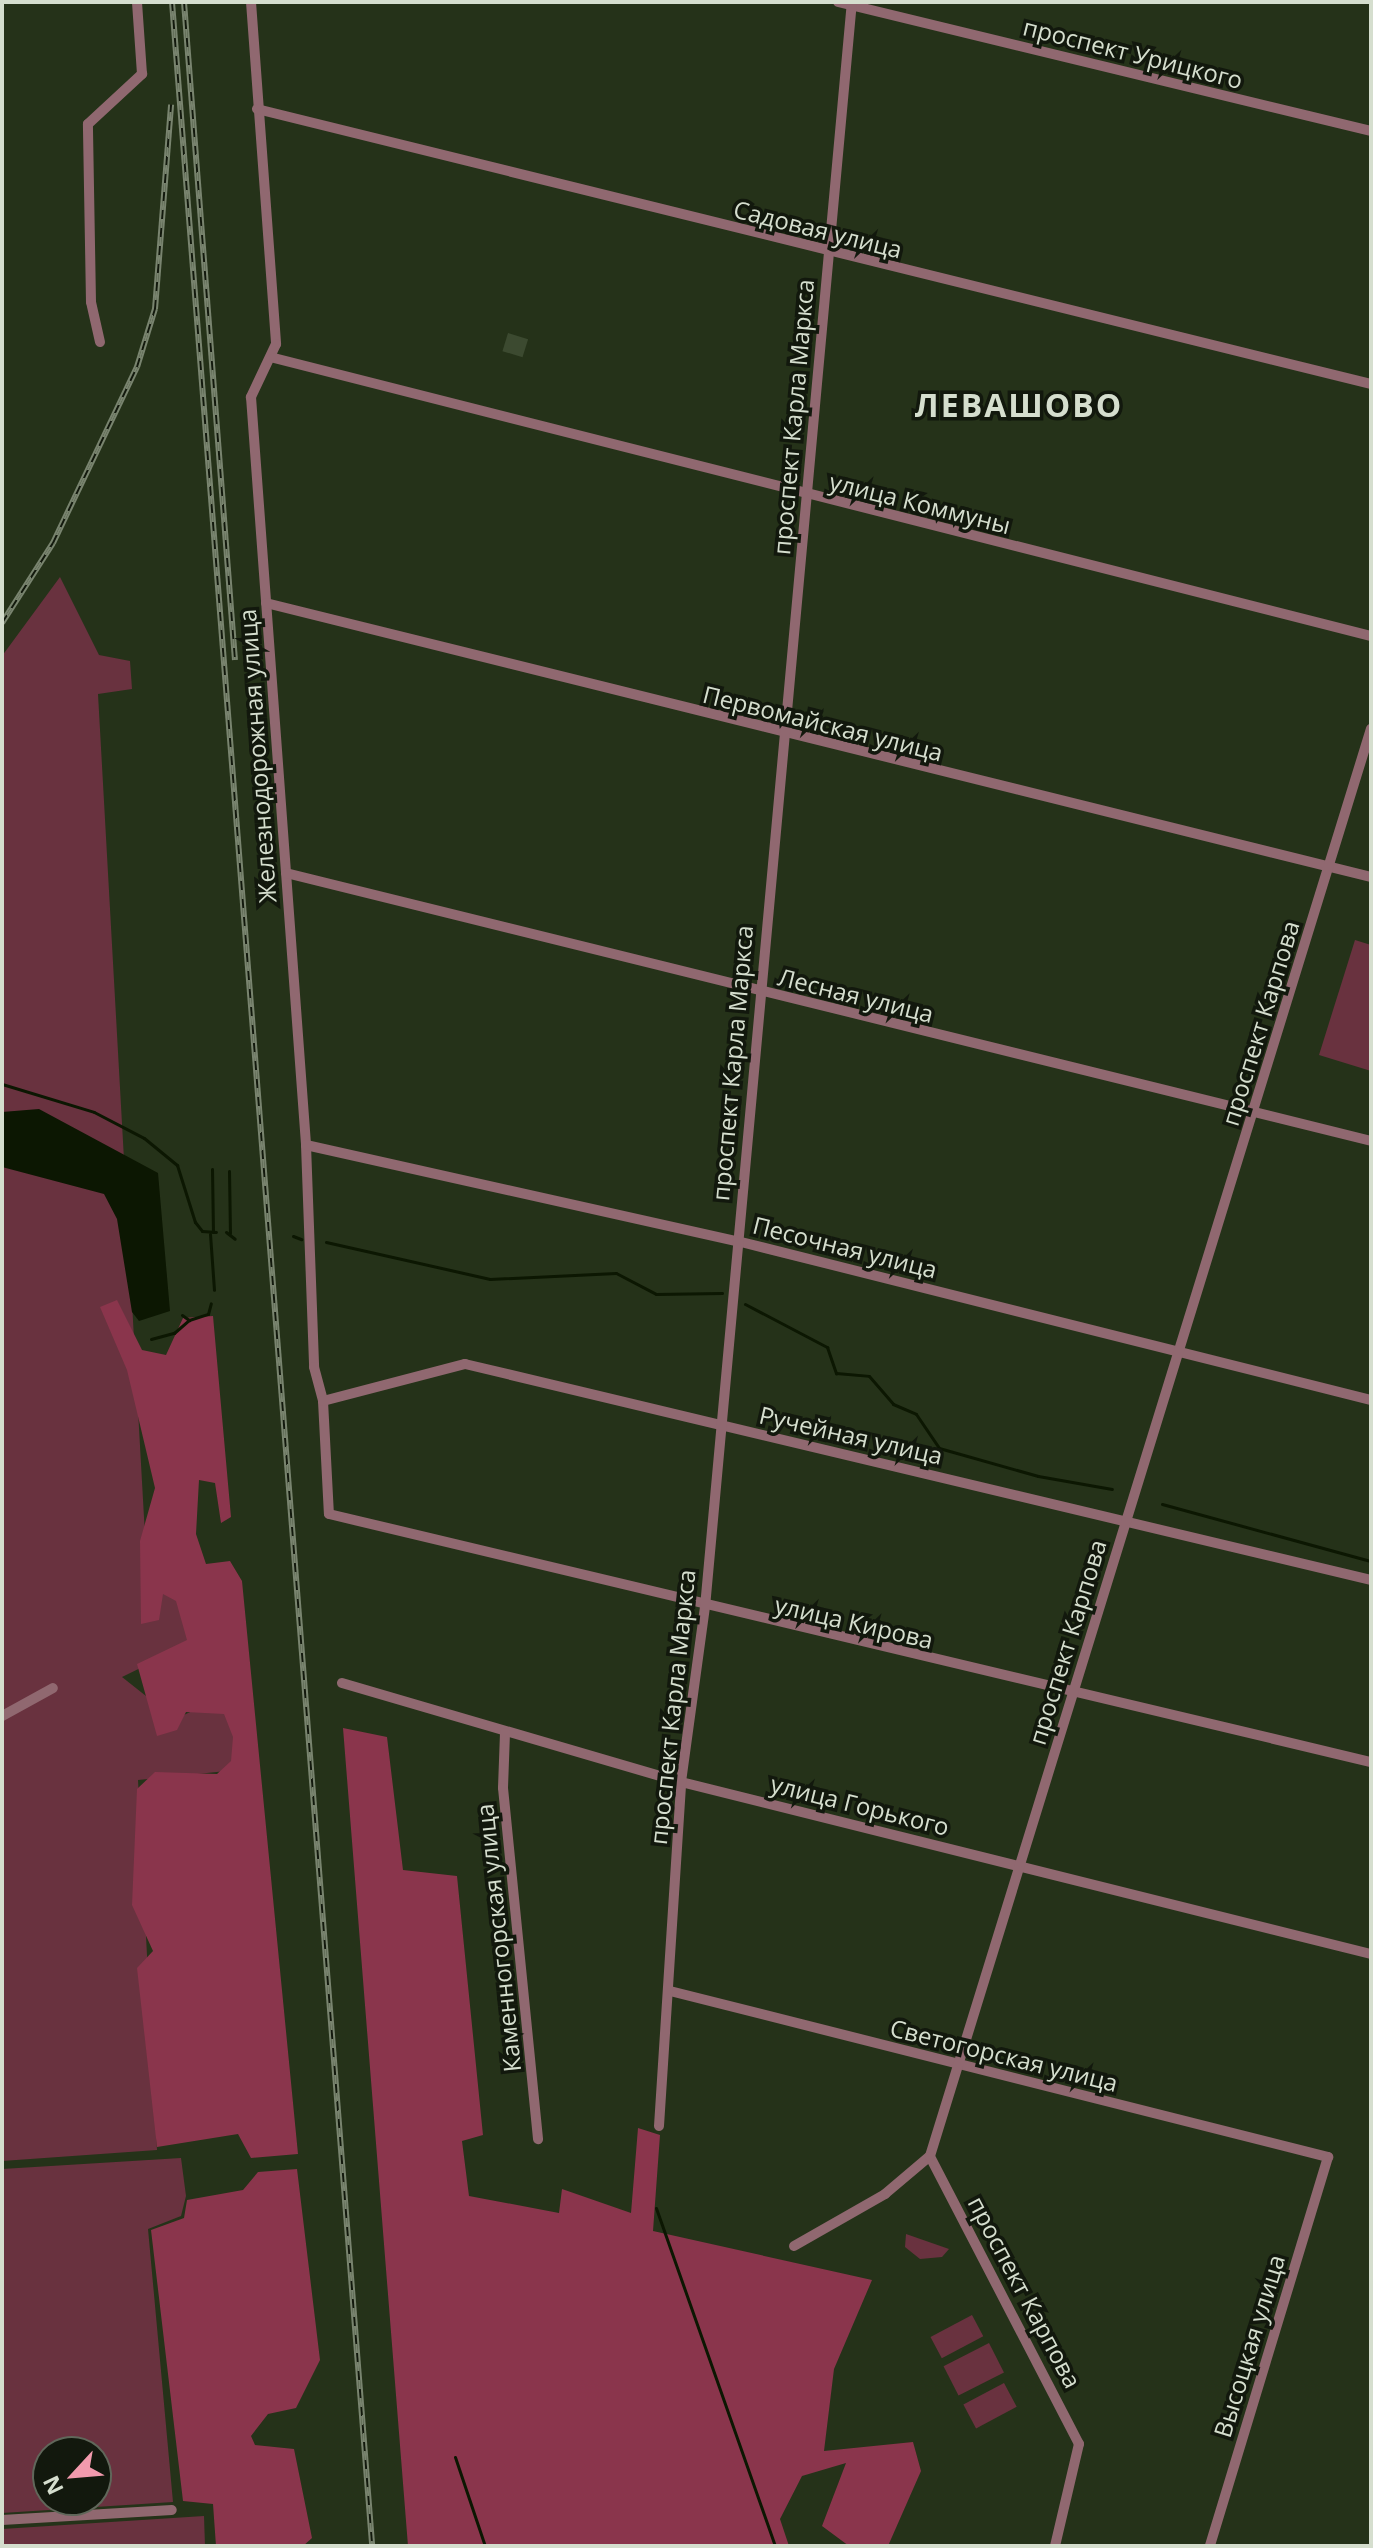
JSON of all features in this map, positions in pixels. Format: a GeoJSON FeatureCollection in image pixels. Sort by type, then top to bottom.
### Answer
{"type":"FeatureCollection","features":[{"type":"Feature","properties":{"kind":"street"},"geometry":{"type":"LineString","coordinates":[[100,342],[91,302],[88,124],[129,93],[142,74],[137,2]]}},
{"type":"Feature","properties":{"kind":"street"},"geometry":{"type":"LineString","coordinates":[[251,2],[274,358]]}},
{"type":"Feature","properties":{"kind":"street","name":"проспект Урицкого"},"geometry":{"type":"LineString","coordinates":[[838,2],[1371,131]]}},
{"type":"Feature","properties":{"kind":"street","name":"проспект Карла Маркса"},"geometry":{"type":"LineString","coordinates":[[659,2126],[681,1782],[705,1607],[756,992],[784,735],[852,4]]}},
{"type":"Feature","properties":{"kind":"street","name":"Садовая улица"},"geometry":{"type":"LineString","coordinates":[[257,109],[827,253],[1371,384]]}},
{"type":"Feature","properties":{"kind":"street","name":"улица Коммуны"},"geometry":{"type":"LineString","coordinates":[[274,358],[1371,636]]}},
{"type":"Feature","properties":{"kind":"street","name":"Железнодорожная улица"},"geometry":{"type":"LineString","coordinates":[[274,358],[257,377],[251,397],[306,1145],[314,1367],[323,1401],[329,1514]]}},
{"type":"Feature","properties":{"kind":"street","name":"Первомайская улица"},"geometry":{"type":"LineString","coordinates":[[266,603],[784,735],[1371,877]]}},
{"type":"Feature","properties":{"kind":"street","name":"проспект Карпова"},"geometry":{"type":"LineString","coordinates":[[1055,2546],[1079,2444],[930,2156],[955,2063],[1371,729]]}},
{"type":"Feature","properties":{"kind":"street","name":"Лесная улица"},"geometry":{"type":"LineString","coordinates":[[286,873],[756,992],[1371,1141]]}},
{"type":"Feature","properties":{"kind":"street","name":"Песочная улица"},"geometry":{"type":"LineString","coordinates":[[306,1145],[737,1241],[1179,1348],[1371,1400]]}},
{"type":"Feature","properties":{"kind":"street","name":"Ручейная улица"},"geometry":{"type":"LineString","coordinates":[[323,1401],[465,1364],[1126,1518],[1371,1580]]}},
{"type":"Feature","properties":{"kind":"street","name":"улица Кирова"},"geometry":{"type":"LineString","coordinates":[[329,1514],[705,1607],[1371,1762]]}},
{"type":"Feature","properties":{"kind":"street","name":"улица Горького"},"geometry":{"type":"LineString","coordinates":[[342,1683],[681,1782],[1371,1954]]}},
{"type":"Feature","properties":{"kind":"street"},"geometry":{"type":"LineString","coordinates":[[2,1716],[53,1688]]}},
{"type":"Feature","properties":{"kind":"street","name":"Каменногорская улица"},"geometry":{"type":"LineString","coordinates":[[505,1733],[503,1788],[538,2139]]}},
{"type":"Feature","properties":{"kind":"street","name":"Светогорская улица"},"geometry":{"type":"LineString","coordinates":[[670,1991],[1328,2157]]}},
{"type":"Feature","properties":{"kind":"street"},"geometry":{"type":"LineString","coordinates":[[794,2246],[885,2194],[930,2156]]}},
{"type":"Feature","properties":{"kind":"street","name":"Высоцкая улица"},"geometry":{"type":"LineString","coordinates":[[1210,2546],[1328,2157]]}},
{"type":"Feature","properties":{"kind":"street"},"geometry":{"type":"LineString","coordinates":[[2,2520],[172,2510]]}},
{"type":"Feature","properties":{"kind":"shaded area"},"geometry":{"type":"Polygon","coordinates":[[[60,577],[99,655],[130,661],[132,689],[98,694],[148,1589],[183,1576],[204,1637],[122,1677],[175,1719],[232,1693],[246,1769],[138,1780],[157,2150],[2,2161],[2,656],[60,577]]]}},
{"type":"Feature","properties":{"kind":"shaded area"},"geometry":{"type":"Polygon","coordinates":[[[1355,940],[1371,945],[1371,1071],[1319,1055],[1355,940]]]}},
{"type":"Feature","properties":{"kind":"shaded area"},"geometry":{"type":"Polygon","coordinates":[[[39,1109],[158,1173],[170,1311],[139,1321],[132,1312],[117,1219],[104,1194],[2,1167],[2,1112],[39,1109]]]}},
{"type":"Feature","properties":{"kind":"shaded area"},"geometry":{"type":"Polygon","coordinates":[[[117,1300],[142,1350],[166,1355],[183,1318],[213,1316],[231,1517],[221,1523],[215,1483],[199,1480],[196,1534],[206,1564],[230,1561],[242,1581],[298,2154],[251,2158],[238,2134],[157,2147],[137,1968],[153,1951],[132,1905],[137,1789],[155,1772],[217,1774],[231,1761],[233,1737],[224,1714],[186,1712],[177,1730],[157,1736],[137,1664],[187,1640],[176,1601],[163,1594],[159,1620],[141,1624],[140,1541],[155,1488],[127,1370],[100,1307],[117,1300]]]}},
{"type":"Feature","properties":{"kind":"shaded area"},"geometry":{"type":"Polygon","coordinates":[[[343,1728],[387,1737],[403,1870],[457,1876],[483,2135],[462,2141],[469,2196],[559,2213],[562,2189],[631,2213],[638,2128],[660,2135],[653,2231],[872,2280],[834,2369],[824,2451],[913,2442],[921,2471],[888,2546],[849,2546],[822,2526],[846,2463],[802,2476],[780,2519],[789,2546],[408,2546],[343,1728]]]}},
{"type":"Feature","properties":{"kind":"shaded area"},"geometry":{"type":"Polygon","coordinates":[[[181,2158],[186,2196],[181,2216],[148,2229],[173,2502],[112,2506],[112,2436],[32,2436],[32,2511],[2,2513],[2,2169],[181,2158]]]}},
{"type":"Feature","properties":{"kind":"shaded area"},"geometry":{"type":"Polygon","coordinates":[[[297,2169],[320,2360],[296,2408],[268,2414],[251,2436],[255,2445],[294,2449],[312,2538],[303,2546],[216,2546],[213,2504],[183,2501],[151,2230],[184,2218],[187,2200],[243,2190],[258,2172],[297,2169]]]}},
{"type":"Feature","properties":{"kind":"shaded area"},"geometry":{"type":"Polygon","coordinates":[[[906,2234],[949,2249],[942,2257],[920,2259],[905,2247],[906,2234]]]}},
{"type":"Feature","properties":{"kind":"shaded area"},"geometry":{"type":"Polygon","coordinates":[[[972,2315],[983,2336],[942,2358],[931,2337],[972,2315]]]}},
{"type":"Feature","properties":{"kind":"shaded area"},"geometry":{"type":"Polygon","coordinates":[[[989,2343],[1004,2372],[959,2396],[944,2366],[989,2343]]]}},
{"type":"Feature","properties":{"kind":"shaded area"},"geometry":{"type":"Polygon","coordinates":[[[1004,2383],[1017,2407],[976,2428],[963,2405],[1004,2383]]]}},
{"type":"Feature","properties":{"kind":"shaded area"},"geometry":{"type":"Polygon","coordinates":[[[204,2516],[205,2546],[2,2546],[2,2529],[204,2516]]]}},
{"type":"Feature","properties":{"kind":"building"},"geometry":{"type":"Polygon","coordinates":[[[508,333],[528,339],[523,357],[502,351],[508,333]]]}},
{"type":"Feature","properties":{"kind":"waterway"},"geometry":{"type":"LineString","coordinates":[[2,1084],[94,1112],[144,1138],[177,1165],[195,1222],[202,1231],[216,1232]]}},
{"type":"Feature","properties":{"kind":"waterway"},"geometry":{"type":"LineString","coordinates":[[212,1169],[213,1232]]}},
{"type":"Feature","properties":{"kind":"waterway"},"geometry":{"type":"LineString","coordinates":[[229,1171],[230,1233]]}},
{"type":"Feature","properties":{"kind":"waterway"},"geometry":{"type":"LineString","coordinates":[[226,1232],[235,1239]]}},
{"type":"Feature","properties":{"kind":"waterway"},"geometry":{"type":"LineString","coordinates":[[210,1234],[214,1290]]}},
{"type":"Feature","properties":{"kind":"waterway"},"geometry":{"type":"LineString","coordinates":[[293,1236],[301,1239]]}},
{"type":"Feature","properties":{"kind":"waterway"},"geometry":{"type":"LineString","coordinates":[[326,1242],[490,1279],[616,1273],[656,1294],[722,1293]]}},
{"type":"Feature","properties":{"kind":"waterway"},"geometry":{"type":"LineString","coordinates":[[182,1315],[189,1320],[208,1314],[211,1303]]}},
{"type":"Feature","properties":{"kind":"waterway"},"geometry":{"type":"LineString","coordinates":[[745,1304],[827,1347],[836,1373],[869,1376],[893,1404],[916,1414],[939,1448],[1038,1476],[1112,1489]]}},
{"type":"Feature","properties":{"kind":"waterway"},"geometry":{"type":"LineString","coordinates":[[151,1339],[174,1333],[189,1320]]}},
{"type":"Feature","properties":{"kind":"waterway"},"geometry":{"type":"LineString","coordinates":[[1162,1504],[1371,1561]]}},
{"type":"Feature","properties":{"kind":"waterway"},"geometry":{"type":"LineString","coordinates":[[656,2208],[775,2546]]}},
{"type":"Feature","properties":{"kind":"waterway"},"geometry":{"type":"LineString","coordinates":[[455,2457],[485,2546]]}},
{"type":"Feature","properties":{"kind":"railway"},"geometry":{"type":"LineString","coordinates":[[172,2],[372,2546]]}},
{"type":"Feature","properties":{"kind":"railway"},"geometry":{"type":"LineString","coordinates":[[184,2],[235,660]]}},
{"type":"Feature","properties":{"kind":"railway"},"geometry":{"type":"LineString","coordinates":[[2,623],[53,543],[137,367],[155,309],[171,105]]}},
{"type":"Feature","properties":{"kind":"district","name":"ЛЕВАШОВО"},"geometry":{"type":"Point","coordinates":[1019,405]}}]}
